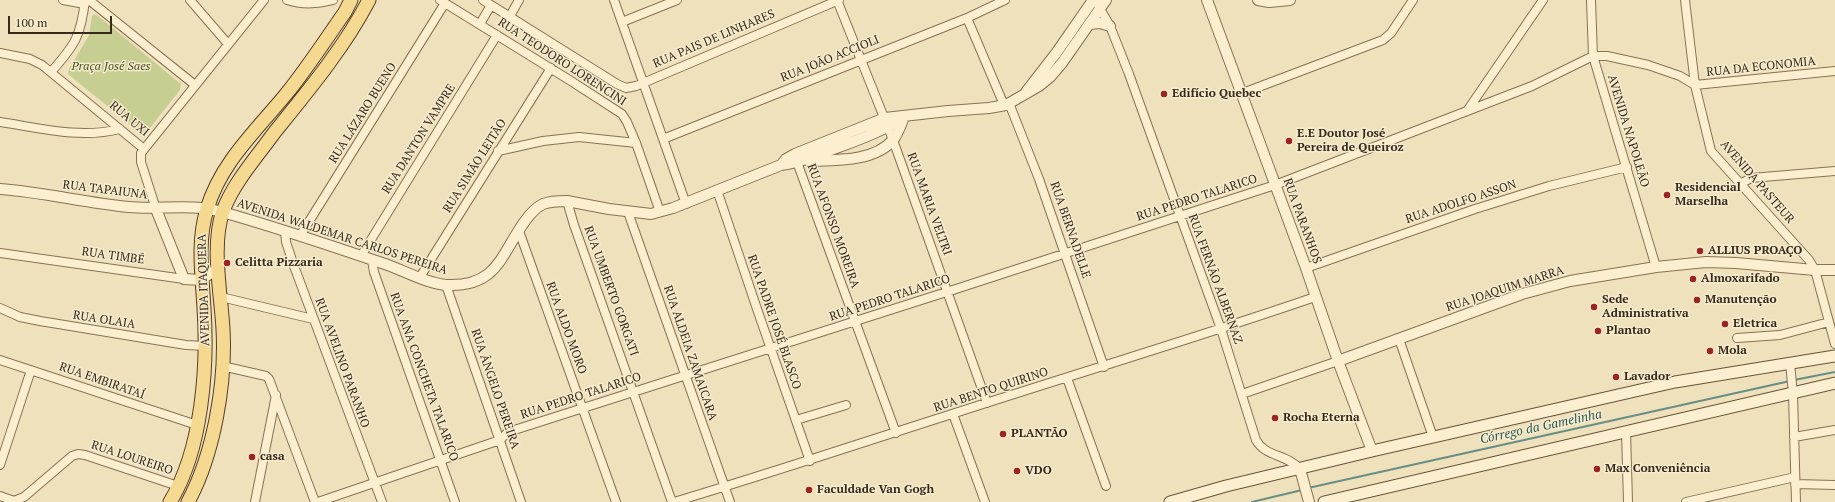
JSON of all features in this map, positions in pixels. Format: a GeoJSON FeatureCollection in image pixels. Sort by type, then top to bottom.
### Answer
{"type":"FeatureCollection","features":[{"type":"Feature","properties":{"kind":"main road","name":"AVENIDA ITAQUERA"},"geometry":{"type":"LineString","coordinates":[[170,502],[186,466],[197,425],[204,378],[206,346],[200,247],[201,230],[207,208],[217,184],[234,154],[295,82],[328,37],[351,0]]}},
{"type":"Feature","properties":{"kind":"main road","name":"AVENIDA ITAQUERA"},"geometry":{"type":"LineString","coordinates":[[188,502],[202,473],[215,426],[222,366],[223,331],[218,268],[218,243],[223,212],[245,172],[324,69],[358,21],[369,0]]}},
{"type":"Feature","properties":{"kind":"main road"},"geometry":{"type":"LineString","coordinates":[[1170,502],[1226,486],[1372,451],[1675,382],[1835,356]]}},
{"type":"Feature","properties":{"kind":"main road"},"geometry":{"type":"LineString","coordinates":[[1324,502],[1626,431],[1792,384],[1835,383]]}},
{"type":"Feature","properties":{"kind":"street"},"geometry":{"type":"LineString","coordinates":[[63,0],[86,1],[195,85]]}},
{"type":"Feature","properties":{"kind":"street"},"geometry":{"type":"LineString","coordinates":[[190,0],[228,44]]}},
{"type":"Feature","properties":{"kind":"street"},"geometry":{"type":"LineString","coordinates":[[144,149],[264,0]]}},
{"type":"Feature","properties":{"kind":"street"},"geometry":{"type":"LineString","coordinates":[[287,0],[303,3],[320,3],[333,0]]}},
{"type":"Feature","properties":{"kind":"street","name":"RUA TEODORO LORENCINI"},"geometry":{"type":"LineString","coordinates":[[484,0],[622,86],[631,87],[642,82],[686,204]]}},
{"type":"Feature","properties":{"kind":"street"},"geometry":{"type":"LineString","coordinates":[[510,16],[519,0]]}},
{"type":"Feature","properties":{"kind":"street"},"geometry":{"type":"LineString","coordinates":[[614,0],[642,82]]}},
{"type":"Feature","properties":{"kind":"street"},"geometry":{"type":"LineString","coordinates":[[622,22],[677,0]]}},
{"type":"Feature","properties":{"kind":"street","name":"RUA MARIA VELTRI"},"geometry":{"type":"LineString","coordinates":[[838,0],[887,123],[949,292],[987,403]]}},
{"type":"Feature","properties":{"kind":"street","name":"RUA PAIS DE LINHARES"},"geometry":{"type":"LineString","coordinates":[[642,82],[838,0]]}},
{"type":"Feature","properties":{"kind":"street","name":"RUA JOÃO ACCIOLI"},"geometry":{"type":"LineString","coordinates":[[663,139],[967,18],[1005,0]]}},
{"type":"Feature","properties":{"kind":"street","name":"RUA PARANHOS"},"geometry":{"type":"LineString","coordinates":[[1207,0],[1240,94],[1306,268],[1338,361],[1372,451]]}},
{"type":"Feature","properties":{"kind":"street"},"geometry":{"type":"LineString","coordinates":[[1258,0],[1286,0]]}},
{"type":"Feature","properties":{"kind":"street"},"geometry":{"type":"LineString","coordinates":[[1240,94],[1383,40],[1391,33],[1413,0]]}},
{"type":"Feature","properties":{"kind":"street"},"geometry":{"type":"LineString","coordinates":[[1468,111],[1544,0]]}},
{"type":"Feature","properties":{"kind":"street","name":"AVENIDA NAPOLEÃO"},"geometry":{"type":"LineString","coordinates":[[1592,0],[1593,56],[1656,267]]}},
{"type":"Feature","properties":{"kind":"street","name":"AVENIDA PASTEUR"},"geometry":{"type":"LineString","coordinates":[[1685,0],[1695,85],[1712,151],[1740,184],[1804,252],[1815,270],[1835,344]]}},
{"type":"Feature","properties":{"kind":"street"},"geometry":{"type":"LineString","coordinates":[[51,72],[67,54],[78,36],[86,1]]}},
{"type":"Feature","properties":{"kind":"street","name":"RUA TEODORO LORENCINI"},"geometry":{"type":"LineString","coordinates":[[443,2],[551,68],[622,114],[628,122],[660,212]]}},
{"type":"Feature","properties":{"kind":"street","name":"RUA LÁZARO BUENO"},"geometry":{"type":"LineString","coordinates":[[300,236],[443,2]]}},
{"type":"Feature","properties":{"kind":"street","name":"AVENIDA WALDEMAR CARLOS PEREIRA"},"geometry":{"type":"LineString","coordinates":[[782,165],[786,159],[795,154],[904,117],[932,112],[989,108],[1006,104],[1039,86],[1062,63],[1090,24],[1099,2]]}},
{"type":"Feature","properties":{"kind":"street","name":"AVENIDA WALDEMAR CARLOS PEREIRA"},"geometry":{"type":"LineString","coordinates":[[1026,92],[1099,2]]}},
{"type":"Feature","properties":{"kind":"street","name":"RUA FERNÃO ALBERNAZ"},"geometry":{"type":"LineString","coordinates":[[1099,2],[1110,26],[1221,329],[1254,437],[1263,450],[1288,459],[1300,469]]}},
{"type":"Feature","properties":{"kind":"street"},"geometry":{"type":"LineString","coordinates":[[480,24],[491,5]]}},
{"type":"Feature","properties":{"kind":"street","name":"RUA BERNADELLE"},"geometry":{"type":"LineString","coordinates":[[967,18],[1039,179],[1104,367]]}},
{"type":"Feature","properties":{"kind":"street"},"geometry":{"type":"LineString","coordinates":[[1090,24],[1100,23],[1110,26]]}},
{"type":"Feature","properties":{"kind":"street","name":"RUA DANTON VAMPRE"},"geometry":{"type":"LineString","coordinates":[[361,256],[497,35]]}},
{"type":"Feature","properties":{"kind":"street","name":"RUA UXI"},"geometry":{"type":"LineString","coordinates":[[0,53],[36,61],[144,149],[140,157],[141,162],[156,209],[184,280]]}},
{"type":"Feature","properties":{"kind":"street","name":"RUA DA ECONOMIA"},"geometry":{"type":"LineString","coordinates":[[1468,111],[1532,86],[1593,56],[1607,56],[1648,65],[1680,76],[1695,85],[1835,71]]}},
{"type":"Feature","properties":{"kind":"street","name":"RUA SIMÃO LEITÃO"},"geometry":{"type":"LineString","coordinates":[[420,277],[551,68]]}},
{"type":"Feature","properties":{"kind":"street","name":"RUA PEDRO TALARICO"},"geometry":{"type":"LineString","coordinates":[[318,502],[500,440],[508,432],[949,292],[1275,185],[1468,111]]}},
{"type":"Feature","properties":{"kind":"street"},"geometry":{"type":"LineString","coordinates":[[893,140],[904,117]]}},
{"type":"Feature","properties":{"kind":"street"},"geometry":{"type":"LineString","coordinates":[[0,122],[78,134],[97,134],[120,129]]}},
{"type":"Feature","properties":{"kind":"street","name":"AVENIDA WALDEMAR CARLOS PEREIRA"},"geometry":{"type":"LineString","coordinates":[[797,162],[887,123]]}},
{"type":"Feature","properties":{"kind":"street"},"geometry":{"type":"LineString","coordinates":[[498,151],[543,141],[574,137],[636,143]]}},
{"type":"Feature","properties":{"kind":"street","name":"AVENIDA WALDEMAR CARLOS PEREIRA"},"geometry":{"type":"LineString","coordinates":[[207,208],[285,231],[446,285],[468,282],[489,274],[500,263],[518,231],[530,214],[542,205],[557,201],[568,201],[644,214],[660,212],[686,204],[717,190],[782,165],[797,162],[857,158],[883,148],[893,140]]}},
{"type":"Feature","properties":{"kind":"street","name":"RUA AFONSO MOREIRA"},"geometry":{"type":"LineString","coordinates":[[797,162],[896,433]]}},
{"type":"Feature","properties":{"kind":"street","name":"RUA ADOLFO ASSON"},"geometry":{"type":"LineString","coordinates":[[1306,268],[1475,209],[1549,186],[1627,167]]}},
{"type":"Feature","properties":{"kind":"street"},"geometry":{"type":"LineString","coordinates":[[1740,184],[1751,178],[1835,170]]}},
{"type":"Feature","properties":{"kind":"street","name":"RUA TAPAIUNA"},"geometry":{"type":"LineString","coordinates":[[0,189],[128,207],[156,209],[178,207],[207,208]]}},
{"type":"Feature","properties":{"kind":"street","name":"RUA PADRE JOSÉ BLASCO"},"geometry":{"type":"LineString","coordinates":[[717,190],[810,460]]}},
{"type":"Feature","properties":{"kind":"street","name":"RUA UMBERTO GORGATI"},"geometry":{"type":"LineString","coordinates":[[568,201],[574,225],[673,502]]}},
{"type":"Feature","properties":{"kind":"street","name":"RUA ALDEIA ZAMAICARA"},"geometry":{"type":"LineString","coordinates":[[628,212],[684,375],[730,502]]}},
{"type":"Feature","properties":{"kind":"street","name":"RUA AVELINO PARANHO"},"geometry":{"type":"LineString","coordinates":[[285,231],[288,248],[313,319],[382,502]]}},
{"type":"Feature","properties":{"kind":"street","name":"RUA ALDO MORO"},"geometry":{"type":"LineString","coordinates":[[518,231],[616,502]]}},
{"type":"Feature","properties":{"kind":"street","name":"RUA TIMBÉ"},"geometry":{"type":"LineString","coordinates":[[0,253],[184,280],[201,280]]}},
{"type":"Feature","properties":{"kind":"street","name":"RUA ANA CONCHETA TALARICO"},"geometry":{"type":"LineString","coordinates":[[372,260],[374,272],[455,502]]}},
{"type":"Feature","properties":{"kind":"street","name":"RUA JOAQUIM MARRA"},"geometry":{"type":"LineString","coordinates":[[1242,394],[1550,286],[1570,281],[1656,267],[1719,262],[1815,270],[1835,270]]}},
{"type":"Feature","properties":{"kind":"street"},"geometry":{"type":"LineString","coordinates":[[201,280],[218,268]]}},
{"type":"Feature","properties":{"kind":"street","name":"RUA ÂNGELO PEREIRA"},"geometry":{"type":"LineString","coordinates":[[446,285],[521,502]]}},
{"type":"Feature","properties":{"kind":"street"},"geometry":{"type":"LineString","coordinates":[[221,297],[313,319]]}},
{"type":"Feature","properties":{"kind":"street","name":"RUA BENTO QUIRINO"},"geometry":{"type":"LineString","coordinates":[[673,502],[1104,367],[1315,297]]}},
{"type":"Feature","properties":{"kind":"street","name":"RUA OLAIA"},"geometry":{"type":"LineString","coordinates":[[0,308],[20,317],[40,321],[186,345],[206,346]]}},
{"type":"Feature","properties":{"kind":"street"},"geometry":{"type":"LineString","coordinates":[[1737,338],[1780,335],[1829,322]]}},
{"type":"Feature","properties":{"kind":"street"},"geometry":{"type":"LineString","coordinates":[[1399,339],[1433,437]]}},
{"type":"Feature","properties":{"kind":"street","name":"RUA EMBIRATAÍ"},"geometry":{"type":"LineString","coordinates":[[0,360],[197,425]]}},
{"type":"Feature","properties":{"kind":"street"},"geometry":{"type":"LineString","coordinates":[[1790,363],[1796,502]]}},
{"type":"Feature","properties":{"kind":"street"},"geometry":{"type":"LineString","coordinates":[[222,366],[266,376],[272,382],[315,502]]}},
{"type":"Feature","properties":{"kind":"street"},"geometry":{"type":"LineString","coordinates":[[0,465],[31,370]]}},
{"type":"Feature","properties":{"kind":"street"},"geometry":{"type":"LineString","coordinates":[[1067,378],[1106,486]]}},
{"type":"Feature","properties":{"kind":"street"},"geometry":{"type":"LineString","coordinates":[[255,502],[276,394]]}},
{"type":"Feature","properties":{"kind":"street"},"geometry":{"type":"LineString","coordinates":[[796,420],[846,406]]}},
{"type":"Feature","properties":{"kind":"street"},"geometry":{"type":"LineString","coordinates":[[953,414],[985,502]]}},
{"type":"Feature","properties":{"kind":"street"},"geometry":{"type":"LineString","coordinates":[[1794,437],[1835,430]]}},
{"type":"Feature","properties":{"kind":"street"},"geometry":{"type":"LineString","coordinates":[[1626,431],[1628,502]]}},
{"type":"Feature","properties":{"kind":"street","name":"RUA LOUREIRO"},"geometry":{"type":"LineString","coordinates":[[0,496],[14,501],[24,497],[72,456],[78,454],[85,454],[178,486]]}},
{"type":"Feature","properties":{"kind":"street"},"geometry":{"type":"LineString","coordinates":[[1300,469],[1307,493]]}},
{"type":"Feature","properties":{"kind":"street"},"geometry":{"type":"LineString","coordinates":[[1686,502],[1795,480],[1835,485]]}},
{"type":"Feature","properties":{"kind":"green space","name":"Praça José Saes"},"geometry":{"type":"Polygon","coordinates":[[[94,14],[181,84],[180,90],[149,129],[144,133],[139,132],[68,74],[69,69],[89,35],[92,16],[94,14]]]}},
{"type":"Feature","properties":{"kind":"waterway","name":"Córrego da Gamelinha"},"geometry":{"type":"LineString","coordinates":[[1794,380],[1835,372]]}},
{"type":"Feature","properties":{"kind":"waterway","name":"Córrego da Gamelinha"},"geometry":{"type":"LineString","coordinates":[[1308,488],[1790,381]]}},
{"type":"Feature","properties":{"kind":"waterway","name":"Córrego da Gamelinha"},"geometry":{"type":"LineString","coordinates":[[1252,502],[1302,490]]}},
{"type":"Feature","properties":{"kind":"place","name":"Edifício Quebec"},"geometry":{"type":"Point","coordinates":[1164,94]}},
{"type":"Feature","properties":{"kind":"place","name":"E.E Doutor José Pereira de Queiroz"},"geometry":{"type":"Point","coordinates":[1289,141]}},
{"type":"Feature","properties":{"kind":"place","name":"Residencial Marselha"},"geometry":{"type":"Point","coordinates":[1667,195]}},
{"type":"Feature","properties":{"kind":"place","name":"ALLIUS PROAÇO"},"geometry":{"type":"Point","coordinates":[1700,251]}},
{"type":"Feature","properties":{"kind":"place","name":"Celitta Pizzaria"},"geometry":{"type":"Point","coordinates":[227,263]}},
{"type":"Feature","properties":{"kind":"place","name":"Almoxarifado"},"geometry":{"type":"Point","coordinates":[1693,279]}},
{"type":"Feature","properties":{"kind":"place","name":"Manutenção"},"geometry":{"type":"Point","coordinates":[1697,300]}},
{"type":"Feature","properties":{"kind":"place","name":"Sede Administrativa"},"geometry":{"type":"Point","coordinates":[1594,307]}},
{"type":"Feature","properties":{"kind":"place","name":"Eletrica"},"geometry":{"type":"Point","coordinates":[1725,324]}},
{"type":"Feature","properties":{"kind":"place","name":"Plantao"},"geometry":{"type":"Point","coordinates":[1598,331]}},
{"type":"Feature","properties":{"kind":"place","name":"Mola"},"geometry":{"type":"Point","coordinates":[1710,351]}},
{"type":"Feature","properties":{"kind":"place","name":"Lavador"},"geometry":{"type":"Point","coordinates":[1616,377]}},
{"type":"Feature","properties":{"kind":"place","name":"Rocha Eterna"},"geometry":{"type":"Point","coordinates":[1275,418]}},
{"type":"Feature","properties":{"kind":"place","name":"PLANTÃO"},"geometry":{"type":"Point","coordinates":[1003,434]}},
{"type":"Feature","properties":{"kind":"place","name":"casa"},"geometry":{"type":"Point","coordinates":[252,457]}},
{"type":"Feature","properties":{"kind":"place","name":"Max Conveniência"},"geometry":{"type":"Point","coordinates":[1597,469]}},
{"type":"Feature","properties":{"kind":"place","name":"VDO"},"geometry":{"type":"Point","coordinates":[1017,471]}},
{"type":"Feature","properties":{"kind":"place","name":"Faculdade Van Gogh"},"geometry":{"type":"Point","coordinates":[809,490]}}]}
